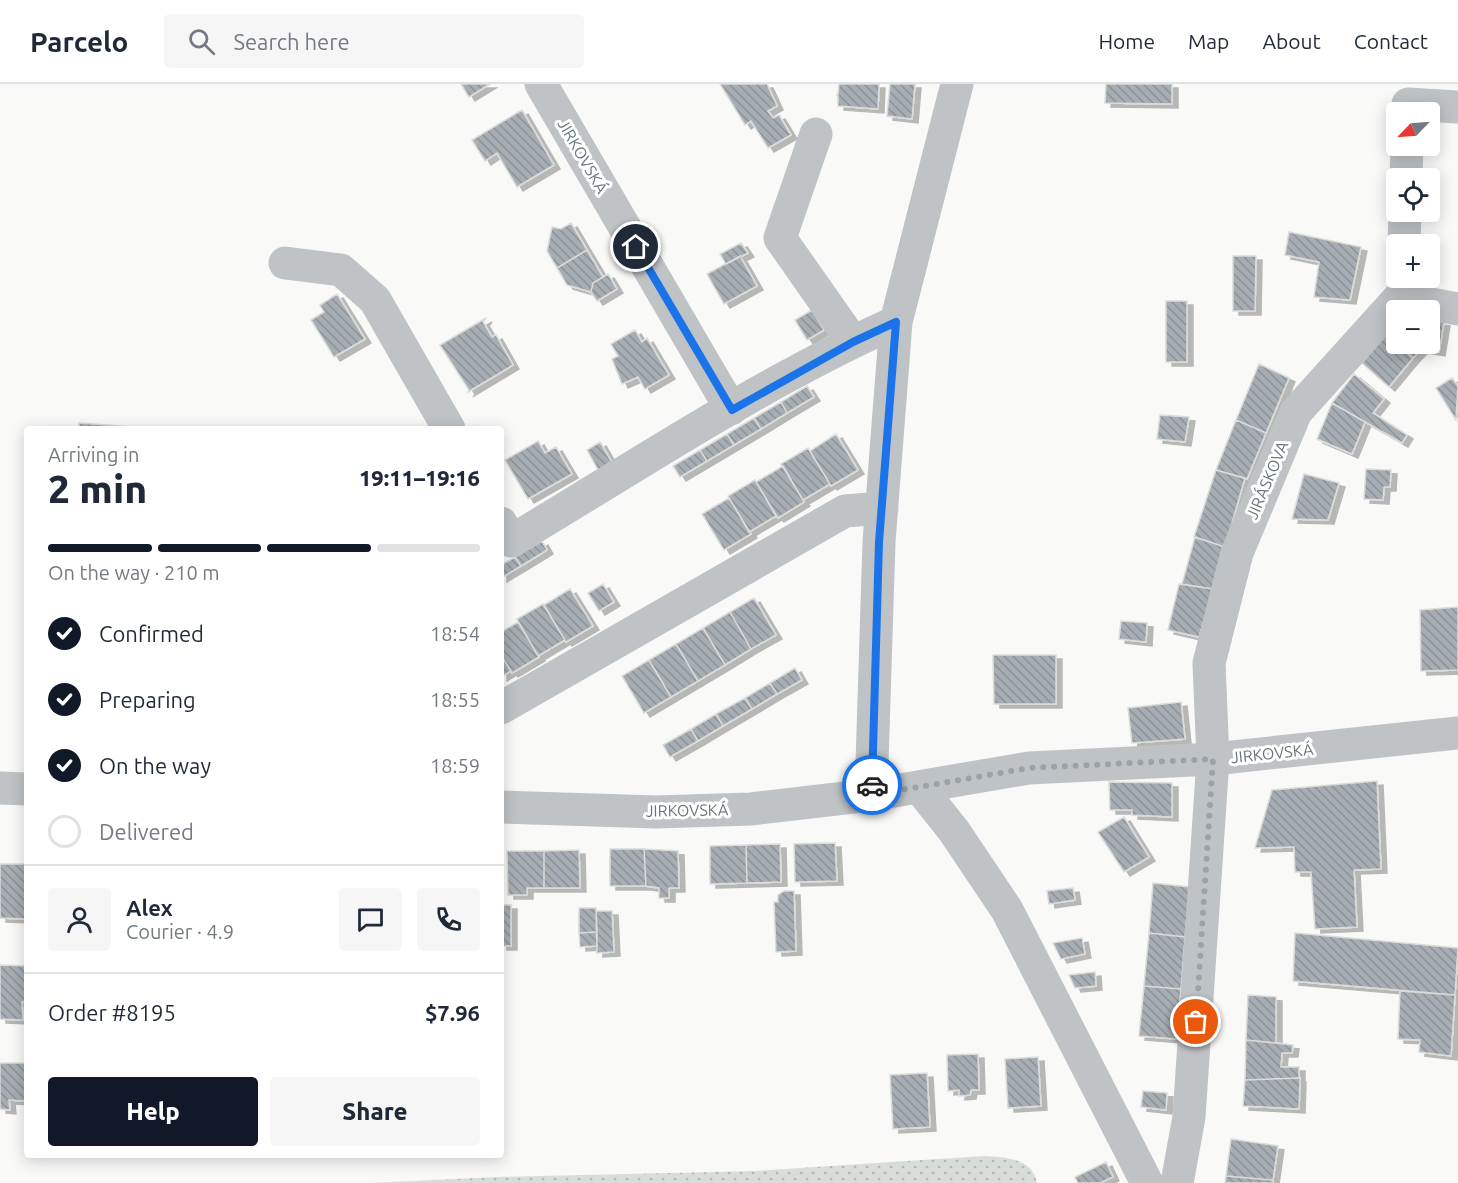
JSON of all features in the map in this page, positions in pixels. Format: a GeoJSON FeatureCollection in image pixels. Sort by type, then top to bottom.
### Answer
{"type":"FeatureCollection","features":[{"type":"Feature","properties":{"kind":"street","name":"JIRKOVSKÁ"},"geometry":{"type":"LineString","coordinates":[[541,84],[732,410]]}},
{"type":"Feature","properties":{"kind":"street"},"geometry":{"type":"LineString","coordinates":[[872,795],[882,508],[896,322],[957,84]]}},
{"type":"Feature","properties":{"kind":"street"},"geometry":{"type":"LineString","coordinates":[[1404,100],[1458,107]]}},
{"type":"Feature","properties":{"kind":"street"},"geometry":{"type":"LineString","coordinates":[[816,134],[780,238],[853,342]]}},
{"type":"Feature","properties":{"kind":"street"},"geometry":{"type":"LineString","coordinates":[[285,263],[341,270],[375,300],[445,426]]}},
{"type":"Feature","properties":{"kind":"street","name":"JIRÁSKOVA"},"geometry":{"type":"LineString","coordinates":[[1177,1183],[1190,1118],[1213,759],[1209,663],[1237,553],[1296,412],[1400,288],[1458,309]]}},
{"type":"Feature","properties":{"kind":"street"},"geometry":{"type":"LineString","coordinates":[[504,537],[853,342],[896,322]]}},
{"type":"Feature","properties":{"kind":"street"},"geometry":{"type":"LineString","coordinates":[[504,706],[845,511],[882,508]]}},
{"type":"Feature","properties":{"kind":"street","name":"JIRKOVSKÁ"},"geometry":{"type":"LineString","coordinates":[[504,807],[656,812],[752,809],[872,795],[1029,768],[1213,759],[1458,734]]}},
{"type":"Feature","properties":{"kind":"street"},"geometry":{"type":"LineString","coordinates":[[919,787],[954,831],[1007,910],[1147,1183]]}},
{"type":"Feature","properties":{"kind":"street"},"geometry":{"type":"LineString","coordinates":[[0,788],[24,789]]}},
{"type":"Feature","properties":{"kind":"shaded area"},"geometry":{"type":"Polygon","coordinates":[[[984,1156],[1009,1158],[1024,1164],[1030,1168],[1037,1183],[370,1183],[498,1177],[755,1171],[984,1156]]]}},
{"type":"Feature","properties":{"kind":"building"},"geometry":{"type":"Polygon","coordinates":[[[461,84],[490,84],[469,97],[461,84]]]}},
{"type":"Feature","properties":{"kind":"building"},"geometry":{"type":"Polygon","coordinates":[[[720,84],[767,84],[777,106],[768,111],[773,118],[779,115],[791,135],[768,148],[751,121],[745,125],[720,84]]]}},
{"type":"Feature","properties":{"kind":"building"},"geometry":{"type":"Polygon","coordinates":[[[839,84],[879,84],[878,109],[838,106],[838,95],[836,95],[839,84]]]}},
{"type":"Feature","properties":{"kind":"building"},"geometry":{"type":"Polygon","coordinates":[[[890,84],[915,84],[912,119],[887,116],[890,84]]]}},
{"type":"Feature","properties":{"kind":"building"},"geometry":{"type":"Polygon","coordinates":[[[1106,84],[1172,84],[1172,104],[1105,103],[1106,84]]]}},
{"type":"Feature","properties":{"kind":"building"},"geometry":{"type":"Polygon","coordinates":[[[522,110],[554,165],[517,187],[497,153],[485,161],[472,140],[522,110]]]}},
{"type":"Feature","properties":{"kind":"building"},"geometry":{"type":"Polygon","coordinates":[[[571,223],[587,250],[557,268],[547,251],[552,227],[561,229],[571,223]]]}},
{"type":"Feature","properties":{"kind":"building"},"geometry":{"type":"Polygon","coordinates":[[[1289,232],[1361,247],[1350,300],[1314,297],[1319,262],[1285,255],[1289,232]]]}},
{"type":"Feature","properties":{"kind":"building"},"geometry":{"type":"Polygon","coordinates":[[[741,243],[748,253],[726,264],[720,254],[741,243]]]}},
{"type":"Feature","properties":{"kind":"building"},"geometry":{"type":"Polygon","coordinates":[[[587,250],[603,277],[593,283],[591,292],[567,285],[557,268],[587,250]]]}},
{"type":"Feature","properties":{"kind":"building"},"geometry":{"type":"Polygon","coordinates":[[[740,256],[757,286],[724,304],[707,274],[740,256]]]}},
{"type":"Feature","properties":{"kind":"building"},"geometry":{"type":"Polygon","coordinates":[[[1233,256],[1256,256],[1255,311],[1233,311],[1233,256]]]}},
{"type":"Feature","properties":{"kind":"building"},"geometry":{"type":"Polygon","coordinates":[[[608,274],[617,289],[597,301],[591,292],[593,283],[608,274]]]}},
{"type":"Feature","properties":{"kind":"building"},"geometry":{"type":"Polygon","coordinates":[[[337,294],[365,339],[334,357],[311,320],[324,312],[320,305],[337,294]]]}},
{"type":"Feature","properties":{"kind":"building"},"geometry":{"type":"Polygon","coordinates":[[[1166,301],[1187,301],[1187,362],[1166,362],[1166,301]]]}},
{"type":"Feature","properties":{"kind":"building"},"geometry":{"type":"Polygon","coordinates":[[[812,310],[824,330],[807,340],[795,320],[812,310]]]}},
{"type":"Feature","properties":{"kind":"building"},"geometry":{"type":"Polygon","coordinates":[[[486,318],[483,322],[492,337],[496,335],[513,365],[468,392],[469,390],[440,345],[486,318]]]}},
{"type":"Feature","properties":{"kind":"building"},"geometry":{"type":"Polygon","coordinates":[[[1440,321],[1444,322],[1440,346],[1440,321]]]}},
{"type":"Feature","properties":{"kind":"building"},"geometry":{"type":"Polygon","coordinates":[[[635,330],[642,342],[647,338],[669,375],[645,389],[638,377],[622,384],[612,359],[618,356],[611,344],[635,330]]]}},
{"type":"Feature","properties":{"kind":"building"},"geometry":{"type":"Polygon","coordinates":[[[1386,334],[1386,354],[1408,354],[1413,358],[1389,387],[1362,363],[1386,334]]]}},
{"type":"Feature","properties":{"kind":"building"},"geometry":{"type":"Polygon","coordinates":[[[1259,364],[1289,378],[1266,433],[1236,420],[1259,364]]]}},
{"type":"Feature","properties":{"kind":"building"},"geometry":{"type":"Polygon","coordinates":[[[1354,374],[1384,399],[1373,413],[1407,435],[1402,443],[1332,403],[1354,374]]]}},
{"type":"Feature","properties":{"kind":"building"},"geometry":{"type":"Polygon","coordinates":[[[1452,378],[1458,386],[1456,420],[1436,388],[1452,378]]]}},
{"type":"Feature","properties":{"kind":"building"},"geometry":{"type":"Polygon","coordinates":[[[807,386],[814,397],[787,413],[781,402],[807,386]]]}},
{"type":"Feature","properties":{"kind":"building"},"geometry":{"type":"Polygon","coordinates":[[[781,402],[787,413],[761,429],[754,418],[781,402]]]}},
{"type":"Feature","properties":{"kind":"building"},"geometry":{"type":"Polygon","coordinates":[[[1332,403],[1365,422],[1352,454],[1317,439],[1332,403]]]}},
{"type":"Feature","properties":{"kind":"building"},"geometry":{"type":"Polygon","coordinates":[[[1160,415],[1189,417],[1185,442],[1157,439],[1160,415]]]}},
{"type":"Feature","properties":{"kind":"building"},"geometry":{"type":"Polygon","coordinates":[[[754,418],[761,429],[734,445],[727,434],[754,418]]]}},
{"type":"Feature","properties":{"kind":"building"},"geometry":{"type":"Polygon","coordinates":[[[1236,420],[1266,433],[1247,479],[1216,470],[1236,420]]]}},
{"type":"Feature","properties":{"kind":"building"},"geometry":{"type":"Polygon","coordinates":[[[79,423],[120,426],[79,426],[79,423]]]}},
{"type":"Feature","properties":{"kind":"building"},"geometry":{"type":"Polygon","coordinates":[[[727,434],[734,445],[707,461],[700,450],[727,434]]]}},
{"type":"Feature","properties":{"kind":"building"},"geometry":{"type":"Polygon","coordinates":[[[836,434],[858,470],[831,486],[810,451],[836,434]]]}},
{"type":"Feature","properties":{"kind":"building"},"geometry":{"type":"Polygon","coordinates":[[[538,441],[545,453],[556,447],[572,474],[528,499],[505,460],[538,441]]]}},
{"type":"Feature","properties":{"kind":"building"},"geometry":{"type":"Polygon","coordinates":[[[600,442],[614,466],[601,475],[587,450],[600,442]]]}},
{"type":"Feature","properties":{"kind":"building"},"geometry":{"type":"Polygon","coordinates":[[[808,448],[830,484],[803,500],[781,464],[808,448]]]}},
{"type":"Feature","properties":{"kind":"building"},"geometry":{"type":"Polygon","coordinates":[[[700,450],[707,461],[680,477],[673,466],[700,450]]]}},
{"type":"Feature","properties":{"kind":"building"},"geometry":{"type":"Polygon","coordinates":[[[783,466],[804,502],[778,518],[756,482],[783,466]]]}},
{"type":"Feature","properties":{"kind":"building"},"geometry":{"type":"Polygon","coordinates":[[[1366,469],[1391,470],[1390,487],[1384,487],[1383,500],[1364,499],[1366,469]]]}},
{"type":"Feature","properties":{"kind":"building"},"geometry":{"type":"Polygon","coordinates":[[[1216,470],[1245,478],[1225,547],[1194,537],[1216,470]]]}},
{"type":"Feature","properties":{"kind":"building"},"geometry":{"type":"Polygon","coordinates":[[[1304,474],[1339,483],[1328,520],[1292,519],[1304,474]]]}},
{"type":"Feature","properties":{"kind":"building"},"geometry":{"type":"Polygon","coordinates":[[[755,480],[776,516],[749,532],[728,496],[755,480]]]}},
{"type":"Feature","properties":{"kind":"building"},"geometry":{"type":"Polygon","coordinates":[[[729,498],[751,534],[724,550],[702,514],[729,498]]]}},
{"type":"Feature","properties":{"kind":"building"},"geometry":{"type":"Polygon","coordinates":[[[1195,537],[1225,547],[1213,589],[1182,584],[1195,537]]]}},
{"type":"Feature","properties":{"kind":"building"},"geometry":{"type":"Polygon","coordinates":[[[542,541],[547,550],[521,566],[515,557],[542,541]]]}},
{"type":"Feature","properties":{"kind":"building"},"geometry":{"type":"Polygon","coordinates":[[[515,557],[521,566],[504,576],[504,563],[515,557]]]}},
{"type":"Feature","properties":{"kind":"building"},"geometry":{"type":"Polygon","coordinates":[[[603,584],[614,602],[599,611],[588,593],[603,584]]]}},
{"type":"Feature","properties":{"kind":"building"},"geometry":{"type":"Polygon","coordinates":[[[1179,584],[1213,589],[1199,637],[1168,630],[1179,584]]]}},
{"type":"Feature","properties":{"kind":"building"},"geometry":{"type":"Polygon","coordinates":[[[570,589],[593,626],[566,642],[544,605],[570,589]]]}},
{"type":"Feature","properties":{"kind":"building"},"geometry":{"type":"Polygon","coordinates":[[[754,598],[776,635],[751,649],[730,612],[754,598]]]}},
{"type":"Feature","properties":{"kind":"building"},"geometry":{"type":"Polygon","coordinates":[[[543,604],[565,640],[538,656],[517,619],[543,604]]]}},
{"type":"Feature","properties":{"kind":"building"},"geometry":{"type":"Polygon","coordinates":[[[1458,607],[1458,670],[1421,671],[1420,610],[1458,607]]]}},
{"type":"Feature","properties":{"kind":"building"},"geometry":{"type":"Polygon","coordinates":[[[730,612],[751,649],[725,665],[703,628],[730,612]]]}},
{"type":"Feature","properties":{"kind":"building"},"geometry":{"type":"Polygon","coordinates":[[[1121,621],[1147,623],[1146,642],[1119,639],[1121,621]]]}},
{"type":"Feature","properties":{"kind":"building"},"geometry":{"type":"Polygon","coordinates":[[[518,622],[539,657],[512,673],[504,660],[504,630],[518,622]]]}},
{"type":"Feature","properties":{"kind":"building"},"geometry":{"type":"Polygon","coordinates":[[[703,628],[725,665],[698,681],[676,644],[703,628]]]}},
{"type":"Feature","properties":{"kind":"building"},"geometry":{"type":"Polygon","coordinates":[[[676,644],[698,681],[671,697],[649,660],[676,644]]]}},
{"type":"Feature","properties":{"kind":"building"},"geometry":{"type":"Polygon","coordinates":[[[993,655],[1056,655],[1056,704],[994,704],[993,655]]]}},
{"type":"Feature","properties":{"kind":"building"},"geometry":{"type":"Polygon","coordinates":[[[504,660],[511,671],[504,675],[504,660]]]}},
{"type":"Feature","properties":{"kind":"building"},"geometry":{"type":"Polygon","coordinates":[[[649,660],[671,697],[644,713],[622,676],[649,660]]]}},
{"type":"Feature","properties":{"kind":"building"},"geometry":{"type":"Polygon","coordinates":[[[795,668],[802,680],[777,694],[770,683],[795,668]]]}},
{"type":"Feature","properties":{"kind":"building"},"geometry":{"type":"Polygon","coordinates":[[[770,683],[777,694],[752,709],[745,698],[770,683]]]}},
{"type":"Feature","properties":{"kind":"building"},"geometry":{"type":"Polygon","coordinates":[[[745,698],[752,709],[723,726],[716,714],[745,698]]]}},
{"type":"Feature","properties":{"kind":"building"},"geometry":{"type":"Polygon","coordinates":[[[1181,702],[1185,739],[1132,743],[1128,708],[1181,702]]]}},
{"type":"Feature","properties":{"kind":"building"},"geometry":{"type":"Polygon","coordinates":[[[716,714],[723,726],[698,741],[691,729],[716,714]]]}},
{"type":"Feature","properties":{"kind":"building"},"geometry":{"type":"Polygon","coordinates":[[[691,729],[698,741],[670,757],[663,745],[691,729]]]}},
{"type":"Feature","properties":{"kind":"building"},"geometry":{"type":"Polygon","coordinates":[[[1377,781],[1381,869],[1354,870],[1357,927],[1315,929],[1311,872],[1295,872],[1294,847],[1255,848],[1272,790],[1377,781]]]}},
{"type":"Feature","properties":{"kind":"building"},"geometry":{"type":"Polygon","coordinates":[[[1109,782],[1172,783],[1172,817],[1132,815],[1132,810],[1110,810],[1109,782]]]}},
{"type":"Feature","properties":{"kind":"building"},"geometry":{"type":"Polygon","coordinates":[[[1124,817],[1149,857],[1124,872],[1098,832],[1124,817]]]}},
{"type":"Feature","properties":{"kind":"building"},"geometry":{"type":"Polygon","coordinates":[[[835,843],[837,881],[795,882],[794,844],[835,843]]]}},
{"type":"Feature","properties":{"kind":"building"},"geometry":{"type":"Polygon","coordinates":[[[780,844],[781,882],[747,883],[746,845],[780,844]]]}},
{"type":"Feature","properties":{"kind":"building"},"geometry":{"type":"Polygon","coordinates":[[[746,845],[747,883],[710,884],[710,846],[746,845]]]}},
{"type":"Feature","properties":{"kind":"building"},"geometry":{"type":"Polygon","coordinates":[[[610,849],[644,849],[646,886],[610,886],[610,849]]]}},
{"type":"Feature","properties":{"kind":"building"},"geometry":{"type":"Polygon","coordinates":[[[644,849],[678,851],[679,888],[669,888],[669,898],[659,898],[659,888],[646,886],[644,849]]]}},
{"type":"Feature","properties":{"kind":"building"},"geometry":{"type":"Polygon","coordinates":[[[579,850],[580,888],[544,888],[544,851],[579,850]]]}},
{"type":"Feature","properties":{"kind":"building"},"geometry":{"type":"Polygon","coordinates":[[[507,851],[544,851],[544,888],[527,888],[527,895],[508,895],[507,851]]]}},
{"type":"Feature","properties":{"kind":"building"},"geometry":{"type":"Polygon","coordinates":[[[0,864],[24,864],[24,919],[0,918],[0,864]]]}},
{"type":"Feature","properties":{"kind":"building"},"geometry":{"type":"Polygon","coordinates":[[[1153,883],[1190,887],[1185,937],[1149,933],[1153,883]]]}},
{"type":"Feature","properties":{"kind":"building"},"geometry":{"type":"Polygon","coordinates":[[[1073,888],[1075,900],[1049,904],[1047,891],[1073,888]]]}},
{"type":"Feature","properties":{"kind":"building"},"geometry":{"type":"Polygon","coordinates":[[[784,891],[794,891],[796,951],[776,952],[774,902],[778,902],[778,895],[784,891]]]}},
{"type":"Feature","properties":{"kind":"building"},"geometry":{"type":"Polygon","coordinates":[[[504,905],[511,905],[511,946],[504,946],[504,905]]]}},
{"type":"Feature","properties":{"kind":"building"},"geometry":{"type":"Polygon","coordinates":[[[579,908],[596,908],[597,932],[579,933],[579,908]]]}},
{"type":"Feature","properties":{"kind":"building"},"geometry":{"type":"Polygon","coordinates":[[[596,911],[612,911],[614,952],[597,953],[596,911]]]}},
{"type":"Feature","properties":{"kind":"building"},"geometry":{"type":"Polygon","coordinates":[[[597,932],[597,946],[580,947],[579,933],[597,932]]]}},
{"type":"Feature","properties":{"kind":"building"},"geometry":{"type":"Polygon","coordinates":[[[1149,933],[1185,937],[1181,989],[1144,986],[1149,933]]]}},
{"type":"Feature","properties":{"kind":"building"},"geometry":{"type":"Polygon","coordinates":[[[1295,933],[1458,948],[1455,995],[1293,981],[1295,933]]]}},
{"type":"Feature","properties":{"kind":"building"},"geometry":{"type":"Polygon","coordinates":[[[1082,938],[1085,954],[1061,959],[1053,943],[1082,938]]]}},
{"type":"Feature","properties":{"kind":"building"},"geometry":{"type":"Polygon","coordinates":[[[0,965],[24,966],[23,1020],[0,1019],[0,965]]]}},
{"type":"Feature","properties":{"kind":"building"},"geometry":{"type":"Polygon","coordinates":[[[1095,972],[1096,986],[1075,988],[1069,975],[1095,972]]]}},
{"type":"Feature","properties":{"kind":"building"},"geometry":{"type":"Polygon","coordinates":[[[1144,986],[1181,989],[1176,1039],[1139,1036],[1144,986]]]}},
{"type":"Feature","properties":{"kind":"building"},"geometry":{"type":"Polygon","coordinates":[[[1400,991],[1455,995],[1451,1056],[1419,1052],[1420,1040],[1398,1039],[1400,991]]]}},
{"type":"Feature","properties":{"kind":"building"},"geometry":{"type":"Polygon","coordinates":[[[1248,995],[1276,997],[1276,1043],[1246,1040],[1248,995]]]}},
{"type":"Feature","properties":{"kind":"building"},"geometry":{"type":"Polygon","coordinates":[[[1246,1040],[1293,1045],[1292,1053],[1282,1053],[1281,1067],[1299,1067],[1299,1078],[1245,1080],[1246,1040]]]}},
{"type":"Feature","properties":{"kind":"building"},"geometry":{"type":"Polygon","coordinates":[[[978,1054],[979,1090],[971,1090],[970,1095],[959,1096],[959,1090],[948,1091],[947,1055],[978,1054]]]}},
{"type":"Feature","properties":{"kind":"building"},"geometry":{"type":"Polygon","coordinates":[[[1038,1057],[1041,1106],[1008,1108],[1005,1059],[1038,1057]]]}},
{"type":"Feature","properties":{"kind":"building"},"geometry":{"type":"Polygon","coordinates":[[[0,1063],[24,1063],[24,1101],[9,1100],[10,1110],[0,1109],[0,1063]]]}},
{"type":"Feature","properties":{"kind":"building"},"geometry":{"type":"Polygon","coordinates":[[[927,1073],[930,1127],[893,1129],[890,1075],[927,1073]]]}},
{"type":"Feature","properties":{"kind":"building"},"geometry":{"type":"Polygon","coordinates":[[[1300,1078],[1299,1109],[1243,1106],[1245,1080],[1300,1078]]]}},
{"type":"Feature","properties":{"kind":"building"},"geometry":{"type":"Polygon","coordinates":[[[1143,1091],[1167,1093],[1166,1110],[1141,1107],[1143,1091]]]}},
{"type":"Feature","properties":{"kind":"building"},"geometry":{"type":"Polygon","coordinates":[[[1231,1139],[1278,1146],[1273,1180],[1226,1176],[1231,1139]]]}},
{"type":"Feature","properties":{"kind":"building"},"geometry":{"type":"Polygon","coordinates":[[[1106,1162],[1113,1177],[1100,1183],[1078,1183],[1075,1177],[1106,1162]]]}},
{"type":"Feature","properties":{"kind":"building"},"geometry":{"type":"Polygon","coordinates":[[[1226,1176],[1273,1180],[1273,1183],[1225,1183],[1226,1176]]]}},
{"type":"Feature","properties":{"kind":"way so far"},"geometry":{"type":"LineString","coordinates":[[872,785],[872,795],[1029,768],[1213,759],[1196,1022]]}},
{"type":"Feature","properties":{"kind":"route"},"geometry":{"type":"LineString","coordinates":[[636,247],[732,410],[853,342],[896,322],[879,542],[872,785]]}}]}
